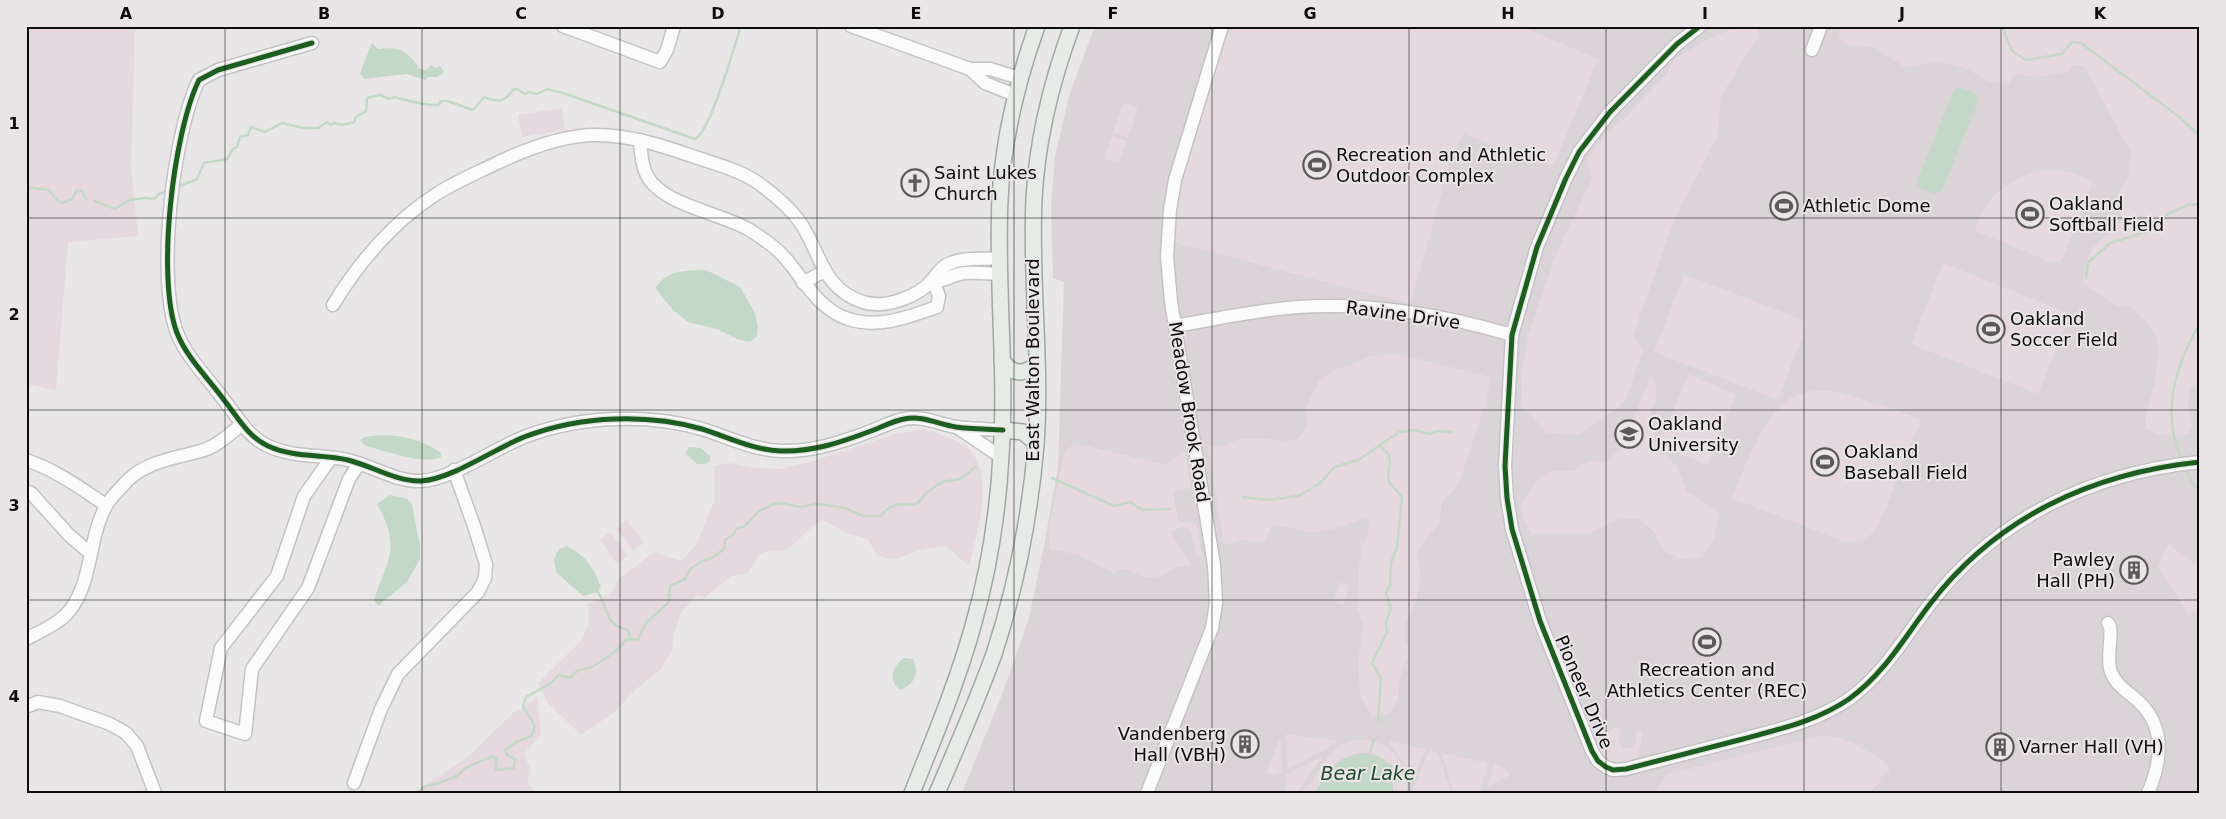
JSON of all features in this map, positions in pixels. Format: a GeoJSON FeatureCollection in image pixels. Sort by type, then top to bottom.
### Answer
{"type":"FeatureCollection","features":[{"type":"Feature","properties":{"kind":"main road","name":"East Walton Boulevard"},"geometry":{"type":"LineString","coordinates":[[912,793],[952,691],[973,627],[993,536],[1003,430],[999,258],[1001,182],[1015,95],[1037,26]]}},
{"type":"Feature","properties":{"kind":"main road","name":"East Walton Boulevard"},"geometry":{"type":"LineString","coordinates":[[937,793],[980,692],[1001,630],[1022,539],[1036,443],[1035,183],[1043,124],[1058,65],[1072,26]]}},
{"type":"Feature","properties":{"kind":"main road"},"geometry":{"type":"LineString","coordinates":[[1002,360],[1008,369],[1016,372],[1025,372],[1036,365]]}},
{"type":"Feature","properties":{"kind":"main road"},"geometry":{"type":"LineString","coordinates":[[1003,430],[1023,432],[1036,443]]}},
{"type":"Feature","properties":{"kind":"street"},"geometry":{"type":"LineString","coordinates":[[563,26],[660,62],[667,50],[674,26]]}},
{"type":"Feature","properties":{"kind":"street"},"geometry":{"type":"LineString","coordinates":[[851,26],[970,69],[990,69],[1020,78]]}},
{"type":"Feature","properties":{"kind":"street","name":"Meadow Brook Road"},"geometry":{"type":"LineString","coordinates":[[1147,793],[1208,643],[1216,603],[1214,565],[1175,326],[1167,256],[1170,210],[1179,164],[1222,26]]}},
{"type":"Feature","properties":{"kind":"street","name":"Pioneer Drive"},"geometry":{"type":"LineString","coordinates":[[1700,26],[1677,44],[1610,112],[1579,152],[1537,248],[1512,335],[1505,466],[1506,498],[1512,529],[1540,621],[1585,735],[1598,761],[1613,770],[1626,769],[1794,725],[1831,710],[1870,681],[1890,660],[1950,581],[1979,552],[2016,524],[2058,500],[2107,480],[2153,468],[2200,462]]}},
{"type":"Feature","properties":{"kind":"street"},"geometry":{"type":"LineString","coordinates":[[1812,50],[1821,26]]}},
{"type":"Feature","properties":{"kind":"street"},"geometry":{"type":"LineString","coordinates":[[312,43],[218,70],[206,74],[199,80],[189,106],[174,171],[169,228],[170,309],[185,350],[242,424],[267,445],[291,454],[330,458],[360,464],[399,477],[421,481],[454,470],[522,438],[553,428],[600,420],[635,418],[680,423],[749,446],[776,451],[814,449],[842,442],[904,419],[918,417],[956,427],[1003,430]]}},
{"type":"Feature","properties":{"kind":"street"},"geometry":{"type":"LineString","coordinates":[[970,69],[985,83],[1015,95]]}},
{"type":"Feature","properties":{"kind":"street"},"geometry":{"type":"LineString","coordinates":[[333,305],[350,278],[370,252],[415,209],[438,193],[521,152],[545,143],[594,135],[659,144],[751,178],[784,203],[800,222],[824,271],[837,288],[849,296],[864,302],[882,304],[899,300],[919,291],[933,280],[947,280],[965,267],[999,258]]}},
{"type":"Feature","properties":{"kind":"street"},"geometry":{"type":"LineString","coordinates":[[640,140],[642,161],[652,183],[670,196],[747,229],[772,245],[821,302],[848,319],[876,324],[896,321],[937,307],[939,296],[933,280]]}},
{"type":"Feature","properties":{"kind":"street"},"geometry":{"type":"LineString","coordinates":[[965,267],[1000,274]]}},
{"type":"Feature","properties":{"kind":"street"},"geometry":{"type":"LineString","coordinates":[[803,283],[824,271]]}},
{"type":"Feature","properties":{"kind":"street","name":"Ravine Drive"},"geometry":{"type":"LineString","coordinates":[[1175,326],[1272,309],[1336,305],[1395,310],[1512,335]]}},
{"type":"Feature","properties":{"kind":"street"},"geometry":{"type":"LineString","coordinates":[[26,639],[53,625],[69,611],[79,596],[98,525],[106,505],[129,479],[142,470],[174,457],[202,451],[242,424]]}},
{"type":"Feature","properties":{"kind":"street"},"geometry":{"type":"LineString","coordinates":[[956,427],[1001,456]]}},
{"type":"Feature","properties":{"kind":"street"},"geometry":{"type":"LineString","coordinates":[[330,458],[304,496],[277,576],[222,648],[206,721],[246,734],[252,669],[308,588],[349,479],[360,464]]}},
{"type":"Feature","properties":{"kind":"street"},"geometry":{"type":"LineString","coordinates":[[26,460],[43,465],[106,505]]}},
{"type":"Feature","properties":{"kind":"street"},"geometry":{"type":"LineString","coordinates":[[354,783],[392,683],[404,667],[478,592],[485,578],[486,564],[454,470]]}},
{"type":"Feature","properties":{"kind":"street"},"geometry":{"type":"LineString","coordinates":[[26,491],[31,493],[68,535],[91,554]]}},
{"type":"Feature","properties":{"kind":"street"},"geometry":{"type":"LineString","coordinates":[[2108,623],[2112,633],[2108,656],[2113,676],[2122,688],[2144,708],[2158,737],[2159,761],[2148,793]]}},
{"type":"Feature","properties":{"kind":"street"},"geometry":{"type":"LineString","coordinates":[[26,706],[38,702],[60,706],[110,724],[126,733],[137,746],[155,793]]}},
{"type":"Feature","properties":{"kind":"shaded area"},"geometry":{"type":"Polygon","coordinates":[[[39,26],[140,26],[135,31],[131,167],[138,236],[68,242],[56,390],[26,384],[26,32],[39,26]]]}},
{"type":"Feature","properties":{"kind":"shaded area","name":"Oakland University"},"geometry":{"type":"Polygon","coordinates":[[[1095,26],[2200,26],[2200,793],[962,793],[1003,692],[1029,618],[1058,467],[1064,282],[1053,278],[1051,206],[1055,157],[1069,96],[1095,26]]]}},
{"type":"Feature","properties":{"kind":"shaded area","name":"Recreation and Athletic Outdoor Complex"},"geometry":{"type":"Polygon","coordinates":[[[1228,26],[1520,26],[1598,59],[1553,167],[1464,134],[1453,152],[1411,303],[1173,242],[1179,189],[1193,133],[1228,26]]]}},
{"type":"Feature","properties":{"kind":"shaded area"},"geometry":{"type":"Polygon","coordinates":[[[1738,26],[1757,26],[1758,36],[1721,96],[1718,135],[1674,221],[1633,335],[1643,350],[1626,400],[1605,418],[1578,435],[1547,433],[1522,406],[1521,381],[1527,339],[1557,251],[1592,179],[1587,159],[1608,131],[1624,119],[1662,79],[1677,57],[1706,40],[1738,26]]]}},
{"type":"Feature","properties":{"kind":"shaded area"},"geometry":{"type":"Polygon","coordinates":[[[1839,26],[2200,26],[2200,382],[2189,390],[2188,404],[2193,426],[2188,435],[2161,435],[2146,428],[2145,415],[2155,384],[2158,353],[2156,335],[2144,319],[2131,307],[2118,306],[2083,284],[2089,254],[2097,243],[2115,228],[2122,219],[2116,198],[2128,177],[2132,152],[2122,137],[2086,67],[2073,65],[2069,71],[2039,77],[2015,74],[2008,84],[1988,81],[1967,69],[1938,61],[1906,68],[1875,48],[1844,44],[1839,36],[1839,26]]]}},
{"type":"Feature","properties":{"kind":"shaded area"},"geometry":{"type":"Polygon","coordinates":[[[1123,103],[1138,108],[1128,138],[1113,132],[1123,103]]]}},
{"type":"Feature","properties":{"kind":"shaded area"},"geometry":{"type":"Polygon","coordinates":[[[562,108],[565,130],[522,137],[518,115],[562,108]]]}},
{"type":"Feature","properties":{"kind":"shaded area"},"geometry":{"type":"Polygon","coordinates":[[[1112,135],[1127,141],[1119,164],[1104,159],[1112,135]]]}},
{"type":"Feature","properties":{"kind":"shaded area","name":"Oakland Softball Field"},"geometry":{"type":"Polygon","coordinates":[[[2054,170],[2073,173],[2094,181],[2062,260],[2053,263],[1975,231],[1986,206],[2004,187],[2027,175],[2054,170]]]}},
{"type":"Feature","properties":{"kind":"shaded area","name":"Oakland Soccer Field"},"geometry":{"type":"Polygon","coordinates":[[[1943,263],[2070,314],[2038,394],[1911,344],[1943,263]]]}},
{"type":"Feature","properties":{"kind":"shaded area"},"geometry":{"type":"Polygon","coordinates":[[[1684,274],[1808,322],[1778,400],[1654,352],[1684,274]]]}},
{"type":"Feature","properties":{"kind":"shaded area"},"geometry":{"type":"Polygon","coordinates":[[[1398,354],[1491,377],[1486,402],[1458,486],[1442,502],[1439,522],[1418,552],[1421,577],[1417,599],[1405,625],[1405,640],[1409,652],[1400,677],[1398,699],[1389,714],[1372,716],[1360,695],[1358,661],[1364,624],[1357,611],[1359,566],[1363,545],[1372,521],[1366,517],[1345,526],[1314,533],[1272,524],[1265,542],[1241,540],[1224,545],[1208,448],[1211,445],[1224,446],[1240,438],[1287,441],[1298,438],[1308,427],[1306,407],[1320,379],[1336,369],[1371,356],[1398,354]]]}},
{"type":"Feature","properties":{"kind":"shaded area"},"geometry":{"type":"Polygon","coordinates":[[[1652,374],[1657,390],[1655,403],[1650,414],[1657,449],[1676,465],[1687,491],[1719,512],[1714,540],[1702,557],[1680,559],[1662,550],[1655,533],[1638,518],[1620,519],[1589,534],[1548,533],[1532,535],[1524,523],[1522,503],[1535,482],[1549,471],[1573,471],[1589,461],[1607,461],[1621,448],[1652,374]]]}},
{"type":"Feature","properties":{"kind":"shaded area"},"geometry":{"type":"Polygon","coordinates":[[[1688,374],[1736,394],[1707,465],[1659,445],[1688,374]]]}},
{"type":"Feature","properties":{"kind":"shaded area","name":"Oakland Baseball Field"},"geometry":{"type":"Polygon","coordinates":[[[1830,390],[1889,407],[1921,420],[1879,525],[1872,534],[1859,541],[1842,541],[1732,498],[1756,442],[1773,414],[1783,404],[1797,395],[1811,391],[1830,390]]]}},
{"type":"Feature","properties":{"kind":"shaded area"},"geometry":{"type":"Polygon","coordinates":[[[924,429],[960,442],[974,456],[980,470],[983,485],[982,502],[969,566],[946,546],[923,549],[893,560],[876,555],[868,539],[849,534],[823,520],[810,528],[793,545],[779,551],[764,552],[754,562],[747,574],[731,576],[704,598],[697,596],[681,612],[674,634],[672,651],[660,670],[636,689],[613,713],[581,735],[548,703],[538,683],[581,641],[589,624],[588,604],[610,595],[619,579],[654,552],[681,561],[696,545],[715,500],[714,466],[730,463],[752,468],[781,469],[813,461],[895,434],[924,429]]]}},
{"type":"Feature","properties":{"kind":"shaded area"},"geometry":{"type":"Polygon","coordinates":[[[1075,443],[1162,464],[1169,463],[1185,451],[1191,488],[1173,492],[1179,523],[1196,523],[1203,558],[1197,555],[1190,531],[1183,526],[1171,532],[1191,565],[1175,568],[1157,577],[1146,578],[1124,569],[1112,573],[1079,555],[1050,549],[1048,533],[1061,467],[1065,451],[1075,443]]]}},
{"type":"Feature","properties":{"kind":"shaded area"},"geometry":{"type":"Polygon","coordinates":[[[627,520],[644,543],[633,551],[616,528],[627,520]]]}},
{"type":"Feature","properties":{"kind":"shaded area"},"geometry":{"type":"Polygon","coordinates":[[[610,532],[628,555],[617,564],[600,540],[610,532]]]}},
{"type":"Feature","properties":{"kind":"shaded area"},"geometry":{"type":"Polygon","coordinates":[[[2168,544],[2200,567],[2200,611],[2187,613],[2158,566],[2168,544]]]}},
{"type":"Feature","properties":{"kind":"shaded area"},"geometry":{"type":"Polygon","coordinates":[[[1341,582],[1350,586],[1343,604],[1334,600],[1341,582]]]}},
{"type":"Feature","properties":{"kind":"shaded area"},"geometry":{"type":"Polygon","coordinates":[[[537,697],[541,733],[524,754],[531,771],[527,781],[535,793],[413,793],[468,757],[514,712],[537,697]]]}},
{"type":"Feature","properties":{"kind":"shaded area"},"geometry":{"type":"Polygon","coordinates":[[[1618,726],[1621,731],[1619,742],[1624,748],[1630,748],[1635,744],[1637,730],[1643,733],[1637,756],[1630,761],[1616,765],[1603,759],[1595,745],[1603,736],[1618,726]]]}},
{"type":"Feature","properties":{"kind":"shaded area"},"geometry":{"type":"Polygon","coordinates":[[[1286,734],[1339,741],[1287,770],[1286,734]]]}},
{"type":"Feature","properties":{"kind":"shaded area"},"geometry":{"type":"Polygon","coordinates":[[[1819,736],[1837,737],[1868,751],[1886,764],[1889,772],[1879,779],[1881,781],[1870,793],[1656,793],[1666,775],[1819,736]]]}},
{"type":"Feature","properties":{"kind":"shaded area"},"geometry":{"type":"Polygon","coordinates":[[[1279,740],[1281,741],[1282,772],[1271,775],[1266,773],[1279,740]]]}},
{"type":"Feature","properties":{"kind":"shaded area"},"geometry":{"type":"Polygon","coordinates":[[[1353,740],[1375,742],[1392,752],[1404,769],[1407,793],[1393,793],[1392,766],[1380,757],[1366,753],[1320,786],[1315,793],[1303,793],[1331,754],[1345,743],[1353,740]]]}},
{"type":"Feature","properties":{"kind":"shaded area"},"geometry":{"type":"Polygon","coordinates":[[[1391,741],[1426,749],[1412,782],[1403,762],[1389,744],[1391,741]]]}},
{"type":"Feature","properties":{"kind":"shaded area"},"geometry":{"type":"Polygon","coordinates":[[[1430,749],[1438,753],[1451,793],[1411,793],[1430,749]]]}},
{"type":"Feature","properties":{"kind":"shaded area"},"geometry":{"type":"Polygon","coordinates":[[[1442,753],[1488,763],[1480,793],[1454,793],[1442,753]]]}},
{"type":"Feature","properties":{"kind":"shaded area"},"geometry":{"type":"Polygon","coordinates":[[[1324,755],[1297,793],[1285,793],[1286,775],[1324,755]]]}},
{"type":"Feature","properties":{"kind":"shaded area"},"geometry":{"type":"Polygon","coordinates":[[[1494,764],[1503,767],[1510,775],[1487,788],[1494,764]]]}},
{"type":"Feature","properties":{"kind":"water"},"geometry":{"type":"Polygon","coordinates":[[[372,43],[378,49],[392,48],[403,51],[420,69],[426,70],[431,65],[436,68],[439,66],[444,73],[437,77],[428,77],[425,80],[407,74],[364,79],[360,73],[372,43]]]}},
{"type":"Feature","properties":{"kind":"water"},"geometry":{"type":"Polygon","coordinates":[[[1960,88],[1974,94],[1978,102],[1942,191],[1934,194],[1919,187],[1917,184],[1918,179],[1952,94],[1955,89],[1960,88]]]}},
{"type":"Feature","properties":{"kind":"water"},"geometry":{"type":"Polygon","coordinates":[[[706,270],[740,287],[754,311],[758,326],[757,336],[750,342],[737,339],[717,329],[688,322],[673,310],[655,288],[672,274],[684,271],[706,270]]]}},
{"type":"Feature","properties":{"kind":"water"},"geometry":{"type":"Polygon","coordinates":[[[380,435],[404,437],[420,442],[435,448],[441,453],[441,457],[425,460],[415,459],[366,446],[360,441],[364,437],[380,435]]]}},
{"type":"Feature","properties":{"kind":"water"},"geometry":{"type":"Polygon","coordinates":[[[689,447],[701,448],[710,456],[710,461],[705,464],[697,464],[685,453],[689,447]]]}},
{"type":"Feature","properties":{"kind":"water"},"geometry":{"type":"Polygon","coordinates":[[[390,495],[407,499],[412,504],[420,546],[420,559],[407,582],[378,606],[374,600],[388,562],[391,542],[389,531],[377,504],[390,495]]]}},
{"type":"Feature","properties":{"kind":"water"},"geometry":{"type":"Polygon","coordinates":[[[567,546],[584,558],[592,568],[601,587],[598,592],[583,596],[556,572],[554,559],[559,549],[567,546]]]}},
{"type":"Feature","properties":{"kind":"water"},"geometry":{"type":"Polygon","coordinates":[[[904,658],[913,659],[916,674],[909,685],[900,690],[894,682],[893,673],[894,669],[904,658]]]}},
{"type":"Feature","properties":{"kind":"water","name":"Bear Lake"},"geometry":{"type":"Polygon","coordinates":[[[1366,753],[1380,757],[1392,766],[1393,793],[1315,793],[1329,770],[1341,760],[1348,756],[1366,753]]]}},
{"type":"Feature","properties":{"kind":"waterway"},"geometry":{"type":"LineString","coordinates":[[177,187],[197,179],[204,163],[227,159],[233,149],[237,147],[240,137],[248,135],[251,127],[265,132],[282,123],[303,128],[318,128],[327,122],[331,125],[335,123],[343,125],[354,122],[356,117],[366,111],[367,98],[380,95],[390,99],[394,97],[432,105],[438,105],[441,101],[447,101],[473,110],[484,97],[500,100],[517,89],[525,94],[529,92],[537,94],[547,89],[695,139],[701,133],[715,106],[741,26]]}},
{"type":"Feature","properties":{"kind":"waterway"},"geometry":{"type":"LineString","coordinates":[[2002,26],[2012,51],[2026,60],[2062,54],[2072,42],[2081,43],[2183,120],[2200,136]]}},
{"type":"Feature","properties":{"kind":"waterway"},"geometry":{"type":"LineString","coordinates":[[26,187],[49,190],[62,203],[72,199],[77,190],[82,191],[86,199]]}},
{"type":"Feature","properties":{"kind":"waterway"},"geometry":{"type":"LineString","coordinates":[[94,201],[115,209],[129,200],[154,199],[159,194],[167,191]]}},
{"type":"Feature","properties":{"kind":"waterway"},"geometry":{"type":"LineString","coordinates":[[2086,278],[2088,263],[2110,243],[2149,231],[2168,214],[2188,205],[2200,204]]}},
{"type":"Feature","properties":{"kind":"waterway"},"geometry":{"type":"LineString","coordinates":[[2182,461],[2172,425],[2173,391],[2183,357],[2200,323]]}},
{"type":"Feature","properties":{"kind":"waterway"},"geometry":{"type":"LineString","coordinates":[[1242,497],[1270,500],[1298,496],[1319,484],[1335,467],[1360,459],[1399,432],[1415,430],[1430,434],[1437,431],[1451,432]]}},
{"type":"Feature","properties":{"kind":"waterway"},"geometry":{"type":"LineString","coordinates":[[1378,721],[1381,678],[1372,663],[1387,632],[1386,622],[1391,609],[1386,592],[1390,586],[1391,563],[1397,547],[1402,497],[1389,482],[1390,459],[1380,446]]}},
{"type":"Feature","properties":{"kind":"waterway"},"geometry":{"type":"LineString","coordinates":[[418,793],[425,786],[437,784],[457,776],[465,768],[493,756],[496,759],[496,769],[514,768],[515,759],[507,755],[505,750],[516,742],[531,736],[534,728],[534,724],[523,707],[526,697],[551,683],[559,675],[570,678],[577,671],[592,667],[615,652],[626,640],[638,639],[646,623],[669,602],[670,586],[685,579],[690,569],[704,560],[712,558],[724,549],[725,540],[734,534],[736,529],[745,526],[759,511],[774,504],[783,503],[800,507],[816,504],[844,508],[864,516],[881,516],[893,506],[917,504],[926,493],[942,482],[960,479],[976,467]]}},
{"type":"Feature","properties":{"kind":"waterway"},"geometry":{"type":"LineString","coordinates":[[2185,468],[2193,485],[2200,487]]}},
{"type":"Feature","properties":{"kind":"waterway"},"geometry":{"type":"LineString","coordinates":[[1052,478],[1114,506],[1130,502],[1142,510],[1170,509]]}},
{"type":"Feature","properties":{"kind":"waterway"},"geometry":{"type":"LineString","coordinates":[[598,592],[608,616],[614,624],[628,630],[631,640]]}},
{"type":"Feature","properties":{"kind":"waterway"},"geometry":{"type":"LineString","coordinates":[[1370,753],[1374,740]]}},
{"type":"Feature","properties":{"kind":"cycle path"},"geometry":{"type":"LineString","coordinates":[[1700,26],[1677,44],[1610,112],[1579,152],[1537,247],[1512,335],[1505,466],[1507,498],[1512,529],[1540,621],[1592,751],[1598,761],[1613,770],[1626,769],[1771,732],[1798,724],[1837,707],[1861,689],[1883,667],[1930,604],[1956,573],[1985,547],[2016,524],[2050,504],[2085,489],[2122,477],[2160,468],[2200,462]]}},
{"type":"Feature","properties":{"kind":"cycle path"},"geometry":{"type":"LineString","coordinates":[[312,43],[218,70],[199,80],[182,134],[170,206],[168,278],[171,309],[177,333],[186,351],[198,368],[243,426],[268,446],[298,454],[348,460],[403,479],[421,481],[446,475],[524,437],[580,422],[626,419],[670,422],[702,429],[751,446],[781,451],[827,446],[896,421],[911,418],[924,419],[956,427],[1003,430]]}},
{"type":"Feature","properties":{"kind":"place","name":"Recreation and Athletic Outdoor Complex"},"geometry":{"type":"Point","coordinates":[1317,165]}},
{"type":"Feature","properties":{"kind":"place","name":"Saint Lukes Church"},"geometry":{"type":"Point","coordinates":[915,183]}},
{"type":"Feature","properties":{"kind":"place","name":"Athletic Dome"},"geometry":{"type":"Point","coordinates":[1784,206]}},
{"type":"Feature","properties":{"kind":"place","name":"Oakland Softball Field"},"geometry":{"type":"Point","coordinates":[2030,214]}},
{"type":"Feature","properties":{"kind":"place","name":"Oakland Soccer Field"},"geometry":{"type":"Point","coordinates":[1991,329]}},
{"type":"Feature","properties":{"kind":"place","name":"Oakland University"},"geometry":{"type":"Point","coordinates":[1629,434]}},
{"type":"Feature","properties":{"kind":"place","name":"Oakland Baseball Field"},"geometry":{"type":"Point","coordinates":[1825,462]}},
{"type":"Feature","properties":{"kind":"place","name":"Pawley Hall (PH)"},"geometry":{"type":"Point","coordinates":[2134,570]}},
{"type":"Feature","properties":{"kind":"place","name":"Recreation and Athletics Center (REC)"},"geometry":{"type":"Point","coordinates":[1707,642]}},
{"type":"Feature","properties":{"kind":"place","name":"Vandenberg Hall (VBH)"},"geometry":{"type":"Point","coordinates":[1245,744]}},
{"type":"Feature","properties":{"kind":"place","name":"Varner Hall (VH)"},"geometry":{"type":"Point","coordinates":[2000,747]}}]}
